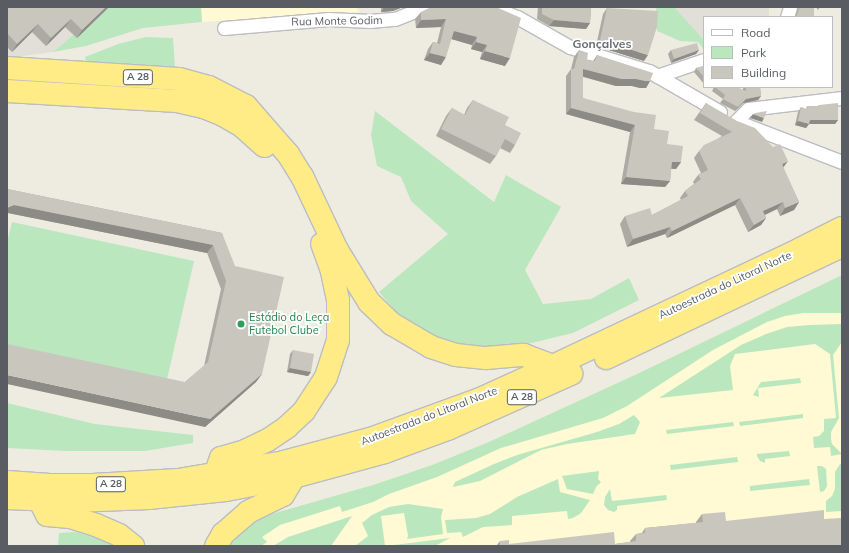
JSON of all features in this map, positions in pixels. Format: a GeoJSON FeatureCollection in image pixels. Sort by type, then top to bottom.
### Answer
{"type":"FeatureCollection","features":[{"type":"Feature","properties":{"kind":"highway","name":"A 28"},"geometry":{"type":"LineString","coordinates":[[7,68],[179,79],[209,87],[246,106],[257,120]]}},
{"type":"Feature","properties":{"kind":"highway"},"geometry":{"type":"LineString","coordinates":[[7,81],[194,94],[207,97],[245,116],[257,120],[273,135],[288,154],[302,176],[337,250],[369,302],[392,324],[431,347],[456,355],[486,358],[524,355],[553,366]]}},
{"type":"Feature","properties":{"kind":"highway"},"geometry":{"type":"LineString","coordinates":[[7,91],[177,101],[204,107],[223,115],[242,126],[265,146],[278,161],[302,203],[328,259],[338,300],[338,340],[333,360],[318,392],[288,427],[268,440],[245,451],[221,458],[215,474]]}},
{"type":"Feature","properties":{"kind":"highway","name":"Autoestrada do Litoral Norte"},"geometry":{"type":"LineString","coordinates":[[7,482],[50,485],[138,483],[215,474],[284,462],[370,439],[480,399],[800,250],[842,228]]}},
{"type":"Feature","properties":{"kind":"highway","name":"Autoestrada do Litoral Norte"},"geometry":{"type":"LineString","coordinates":[[7,498],[40,500],[109,500],[184,495],[226,490],[294,477],[385,452],[450,428],[500,407],[842,246]]}},
{"type":"Feature","properties":{"kind":"highway"},"geometry":{"type":"LineString","coordinates":[[216,546],[223,534],[248,512],[283,495],[294,477]]}},
{"type":"Feature","properties":{"kind":"highway"},"geometry":{"type":"LineString","coordinates":[[40,500],[47,515],[70,517],[96,525],[119,535],[134,546]]}},
{"type":"Feature","properties":{"kind":"street","name":"Rua Monte Godim"},"geometry":{"type":"LineString","coordinates":[[224,28],[329,19],[370,21],[395,19],[424,7]]}},
{"type":"Feature","properties":{"kind":"street"},"geometry":{"type":"LineString","coordinates":[[493,7],[517,17],[570,47],[649,71],[736,121],[842,162]]}},
{"type":"Feature","properties":{"kind":"street"},"geometry":{"type":"LineString","coordinates":[[657,76],[703,60]]}},
{"type":"Feature","properties":{"kind":"street"},"geometry":{"type":"LineString","coordinates":[[736,121],[748,109],[842,98]]}},
{"type":"Feature","properties":{"kind":"shaded area"},"geometry":{"type":"Polygon","coordinates":[[[7,7],[106,7],[53,52],[7,58],[7,7]]]}},
{"type":"Feature","properties":{"kind":"shaded area"},"geometry":{"type":"Polygon","coordinates":[[[201,7],[355,7],[360,12],[202,22],[201,7]]]}},
{"type":"Feature","properties":{"kind":"shaded area"},"geometry":{"type":"Polygon","coordinates":[[[674,7],[769,7],[769,16],[703,16],[703,40],[674,7]]]}},
{"type":"Feature","properties":{"kind":"shaded area"},"geometry":{"type":"Polygon","coordinates":[[[842,275],[842,546],[228,546],[250,525],[268,515],[376,484],[432,465],[491,441],[639,373],[842,275]]]}},
{"type":"Feature","properties":{"kind":"green space"},"geometry":{"type":"Polygon","coordinates":[[[106,7],[201,7],[202,22],[143,28],[86,46],[53,52],[106,7]]]}},
{"type":"Feature","properties":{"kind":"green space"},"geometry":{"type":"Polygon","coordinates":[[[656,7],[674,7],[703,39],[703,49],[698,42],[680,41],[657,31],[656,7]]]}},
{"type":"Feature","properties":{"kind":"green space"},"geometry":{"type":"Polygon","coordinates":[[[146,37],[173,38],[175,68],[87,66],[85,57],[118,44],[146,37]]]}},
{"type":"Feature","properties":{"kind":"green space"},"geometry":{"type":"Polygon","coordinates":[[[375,111],[494,202],[506,175],[561,207],[525,270],[543,304],[591,299],[629,278],[639,300],[573,333],[490,353],[440,339],[397,313],[379,292],[448,234],[411,201],[401,177],[377,166],[371,135],[375,111]]]}},
{"type":"Feature","properties":{"kind":"green space"},"geometry":{"type":"Polygon","coordinates":[[[12,222],[194,261],[166,384],[7,350],[7,243],[12,222]]]}},
{"type":"Feature","properties":{"kind":"green space"},"geometry":{"type":"Polygon","coordinates":[[[842,275],[842,313],[803,313],[785,316],[767,322],[713,350],[627,406],[603,418],[501,448],[437,477],[389,494],[373,502],[342,512],[340,506],[280,525],[262,537],[267,542],[261,546],[228,546],[250,525],[268,515],[376,484],[432,465],[491,441],[639,373],[842,275]]]}},
{"type":"Feature","properties":{"kind":"green space"},"geometry":{"type":"Polygon","coordinates":[[[842,324],[842,342],[833,355],[839,418],[831,432],[831,439],[832,444],[842,454],[831,456],[830,447],[814,448],[813,437],[819,436],[824,431],[824,419],[836,418],[830,354],[815,344],[735,354],[730,366],[733,390],[659,398],[741,345],[766,334],[787,327],[842,324]]]}},
{"type":"Feature","properties":{"kind":"green space"},"geometry":{"type":"Polygon","coordinates":[[[800,378],[801,383],[758,388],[759,397],[753,395],[761,382],[800,378]]]}},
{"type":"Feature","properties":{"kind":"green space"},"geometry":{"type":"Polygon","coordinates":[[[7,403],[95,424],[193,435],[193,443],[145,451],[66,451],[7,448],[7,403]]]}},
{"type":"Feature","properties":{"kind":"green space"},"geometry":{"type":"Polygon","coordinates":[[[803,414],[803,418],[740,426],[739,422],[803,414]]]}},
{"type":"Feature","properties":{"kind":"green space"},"geometry":{"type":"Polygon","coordinates":[[[634,415],[640,422],[635,434],[567,444],[541,450],[480,481],[453,487],[455,482],[494,464],[517,455],[597,432],[619,424],[634,415]]]}},
{"type":"Feature","properties":{"kind":"green space"},"geometry":{"type":"Polygon","coordinates":[[[733,422],[734,426],[667,434],[666,430],[733,422]]]}},
{"type":"Feature","properties":{"kind":"green space"},"geometry":{"type":"Polygon","coordinates":[[[789,451],[790,456],[765,459],[765,463],[760,461],[757,456],[757,454],[789,451]]]}},
{"type":"Feature","properties":{"kind":"green space"},"geometry":{"type":"Polygon","coordinates":[[[737,457],[738,462],[671,470],[670,465],[737,457]]]}},
{"type":"Feature","properties":{"kind":"green space"},"geometry":{"type":"Polygon","coordinates":[[[840,464],[842,464],[842,511],[826,512],[826,501],[832,496],[835,489],[835,472],[840,464]]]}},
{"type":"Feature","properties":{"kind":"green space"},"geometry":{"type":"Polygon","coordinates":[[[817,466],[822,466],[826,469],[827,486],[824,491],[820,492],[817,466]]]}},
{"type":"Feature","properties":{"kind":"green space"},"geometry":{"type":"Polygon","coordinates":[[[599,471],[598,479],[601,482],[596,487],[593,494],[567,489],[562,476],[599,471]]]}},
{"type":"Feature","properties":{"kind":"green space"},"geometry":{"type":"Polygon","coordinates":[[[558,479],[560,492],[590,500],[581,513],[573,518],[568,519],[567,511],[512,516],[512,525],[483,527],[463,537],[461,532],[447,533],[445,520],[476,518],[490,514],[517,497],[558,479]]]}},
{"type":"Feature","properties":{"kind":"green space"},"geometry":{"type":"Polygon","coordinates":[[[809,479],[810,485],[750,491],[750,486],[809,479]]]}},
{"type":"Feature","properties":{"kind":"green space"},"geometry":{"type":"Polygon","coordinates":[[[610,489],[612,501],[666,495],[667,500],[617,506],[617,510],[614,512],[608,510],[604,505],[605,497],[610,489]]]}},
{"type":"Feature","properties":{"kind":"green space"},"geometry":{"type":"Polygon","coordinates":[[[408,504],[443,509],[441,517],[443,534],[407,539],[408,536],[404,513],[381,516],[385,546],[355,546],[368,536],[362,523],[372,515],[389,507],[408,504]]]}},
{"type":"Feature","properties":{"kind":"green space"},"geometry":{"type":"Polygon","coordinates":[[[352,516],[331,546],[273,546],[288,537],[352,516]]]}},
{"type":"Feature","properties":{"kind":"green space"},"geometry":{"type":"Polygon","coordinates":[[[75,532],[99,538],[113,546],[58,546],[59,533],[75,532]]]}},
{"type":"Feature","properties":{"kind":"green space"},"geometry":{"type":"Polygon","coordinates":[[[450,538],[435,546],[386,546],[450,538]]]}},
{"type":"Feature","properties":{"kind":"building"},"geometry":{"type":"Polygon","coordinates":[[[7,7],[106,7],[82,30],[71,19],[51,38],[38,24],[17,44],[7,33],[7,7]]]}},
{"type":"Feature","properties":{"kind":"building"},"geometry":{"type":"Polygon","coordinates":[[[431,7],[496,7],[521,18],[510,58],[485,51],[487,45],[476,42],[477,37],[454,31],[446,57],[430,53],[433,42],[440,44],[446,19],[421,20],[421,12],[431,7]]]}},
{"type":"Feature","properties":{"kind":"building"},"geometry":{"type":"Polygon","coordinates":[[[542,7],[591,7],[590,23],[554,20],[542,14],[542,7]]]}},
{"type":"Feature","properties":{"kind":"building"},"geometry":{"type":"Polygon","coordinates":[[[800,7],[814,7],[814,16],[796,16],[800,7]]]}},
{"type":"Feature","properties":{"kind":"building"},"geometry":{"type":"Polygon","coordinates":[[[607,8],[658,11],[657,27],[648,55],[600,40],[607,8]]]}},
{"type":"Feature","properties":{"kind":"building"},"geometry":{"type":"Polygon","coordinates":[[[697,43],[699,50],[674,59],[671,50],[697,43]]]}},
{"type":"Feature","properties":{"kind":"building"},"geometry":{"type":"Polygon","coordinates":[[[579,50],[588,53],[587,60],[595,61],[597,55],[653,73],[650,81],[645,81],[636,79],[621,79],[583,69],[583,98],[634,112],[656,115],[654,129],[669,131],[667,144],[683,146],[681,162],[672,162],[670,181],[626,177],[635,125],[571,108],[571,69],[574,69],[579,50]]]}},
{"type":"Feature","properties":{"kind":"building"},"geometry":{"type":"Polygon","coordinates":[[[703,66],[703,76],[696,68],[703,66]]]}},
{"type":"Feature","properties":{"kind":"building"},"geometry":{"type":"Polygon","coordinates":[[[716,88],[738,88],[746,91],[746,88],[760,88],[761,96],[746,99],[738,107],[723,99],[725,95],[716,88]]]}},
{"type":"Feature","properties":{"kind":"building"},"geometry":{"type":"Polygon","coordinates":[[[473,100],[509,117],[505,125],[521,133],[515,145],[505,139],[496,156],[441,129],[452,108],[465,115],[473,100]]]}},
{"type":"Feature","properties":{"kind":"building"},"geometry":{"type":"Polygon","coordinates":[[[706,103],[737,121],[755,128],[773,147],[780,144],[788,161],[782,164],[799,202],[785,208],[783,202],[763,211],[766,218],[754,225],[740,198],[672,231],[670,227],[633,239],[625,216],[650,208],[652,215],[688,196],[685,191],[701,179],[698,175],[708,170],[699,151],[704,145],[732,132],[700,113],[706,103]]]}},
{"type":"Feature","properties":{"kind":"building"},"geometry":{"type":"Polygon","coordinates":[[[838,103],[838,120],[810,120],[809,124],[798,121],[801,107],[806,109],[807,106],[838,103]]]}},
{"type":"Feature","properties":{"kind":"building"},"geometry":{"type":"Polygon","coordinates":[[[767,111],[764,118],[753,114],[755,113],[767,111]]]}},
{"type":"Feature","properties":{"kind":"building","name":"Estádio do Leça Futebol Clube"},"geometry":{"type":"Polygon","coordinates":[[[7,189],[222,233],[235,266],[284,277],[262,374],[210,419],[7,375],[7,344],[185,382],[208,362],[226,281],[213,245],[14,205],[7,208],[7,189]]]}},
{"type":"Feature","properties":{"kind":"building"},"geometry":{"type":"Polygon","coordinates":[[[293,350],[314,354],[311,372],[290,368],[293,350]]]}},
{"type":"Feature","properties":{"kind":"building"},"geometry":{"type":"Polygon","coordinates":[[[824,510],[824,519],[842,518],[842,546],[500,546],[500,541],[509,540],[509,544],[614,532],[615,544],[636,541],[636,534],[645,533],[645,528],[703,522],[702,514],[725,512],[726,521],[824,510]]]}},
{"type":"Feature","properties":{"kind":"place","name":"Estádio do Leça Futebol Clube"},"geometry":{"type":"Point","coordinates":[241,324]}},
{"type":"Feature","properties":{"kind":"district","name":"Gonçalves"},"geometry":{"type":"Point","coordinates":[602,44]}}]}
